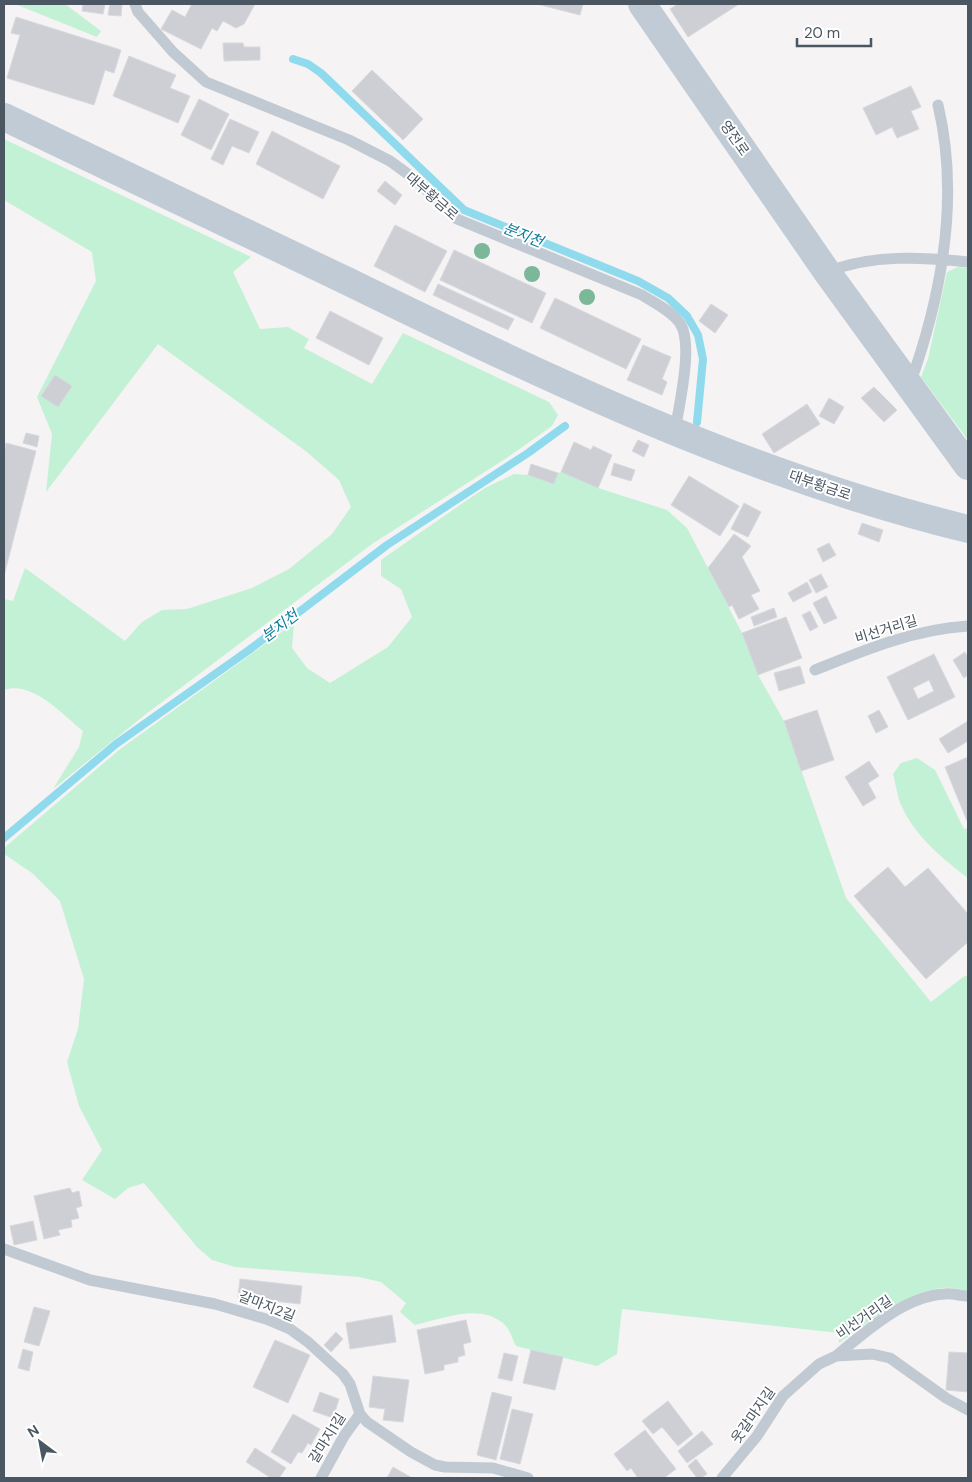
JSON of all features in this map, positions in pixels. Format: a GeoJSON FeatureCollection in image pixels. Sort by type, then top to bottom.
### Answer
{"type":"FeatureCollection","features":[{"type":"Feature","properties":{"kind":"main road","name":"영전로"},"geometry":{"type":"LineString","coordinates":[[642,4],[827,272],[968,466]]}},
{"type":"Feature","properties":{"kind":"main road","name":"대부황금로"},"geometry":{"type":"LineString","coordinates":[[4,118],[461,337],[611,406],[675,432],[831,489],[919,517],[968,529]]}},
{"type":"Feature","properties":{"kind":"lane","name":"대부황금로"},"geometry":{"type":"LineString","coordinates":[[135,4],[138,12],[172,52],[206,82],[357,144],[390,161],[416,180],[457,219],[642,295],[668,312],[681,323],[686,340],[685,364],[675,432]]}},
{"type":"Feature","properties":{"kind":"lane"},"geometry":{"type":"LineString","coordinates":[[910,385],[928,329],[943,259],[948,180],[947,155],[938,105]]}},
{"type":"Feature","properties":{"kind":"lane"},"geometry":{"type":"LineString","coordinates":[[827,272],[865,261],[943,259],[968,262]]}},
{"type":"Feature","properties":{"kind":"lane","name":"비선거리길"},"geometry":{"type":"LineString","coordinates":[[815,670],[894,640],[933,630],[968,626]]}},
{"type":"Feature","properties":{"kind":"lane","name":"갈마지2길"},"geometry":{"type":"LineString","coordinates":[[4,1249],[90,1280],[215,1304],[266,1319],[290,1329],[308,1342],[343,1374],[350,1384],[360,1414],[374,1428],[435,1465],[493,1468],[528,1478]]}},
{"type":"Feature","properties":{"kind":"lane","name":"비선거리길"},"geometry":{"type":"LineString","coordinates":[[836,1356],[895,1312],[923,1298],[945,1294],[968,1296]]}},
{"type":"Feature","properties":{"kind":"lane","name":"웃갈마지길"},"geometry":{"type":"LineString","coordinates":[[722,1478],[757,1436],[783,1396],[819,1364],[836,1356],[872,1354],[890,1358],[946,1398],[968,1410]]}},
{"type":"Feature","properties":{"kind":"lane","name":"갈마지1길"},"geometry":{"type":"LineString","coordinates":[[321,1478],[344,1436],[360,1414]]}},
{"type":"Feature","properties":{"kind":"green space"},"geometry":{"type":"Polygon","coordinates":[[[15,4],[65,4],[101,31],[97,37],[15,4]]]}},
{"type":"Feature","properties":{"kind":"green space"},"geometry":{"type":"Polygon","coordinates":[[[4,139],[251,257],[233,272],[260,329],[288,327],[309,339],[304,348],[372,384],[403,333],[549,402],[558,415],[552,426],[508,457],[372,544],[146,714],[53,789],[79,747],[83,731],[57,708],[36,694],[15,688],[4,690],[4,599],[13,601],[25,568],[125,641],[142,622],[162,610],[187,609],[252,588],[289,569],[332,534],[351,507],[339,480],[307,452],[158,344],[46,492],[52,434],[37,397],[96,281],[92,252],[4,200],[4,139]]]}},
{"type":"Feature","properties":{"kind":"green space"},"geometry":{"type":"Polygon","coordinates":[[[958,267],[968,268],[968,440],[921,377],[928,359],[947,272],[958,267]]]}},
{"type":"Feature","properties":{"kind":"green space"},"geometry":{"type":"Polygon","coordinates":[[[561,472],[598,488],[667,510],[687,528],[742,633],[758,675],[784,721],[846,898],[931,1002],[968,975],[968,1291],[945,1288],[930,1290],[916,1295],[889,1308],[839,1343],[839,1333],[622,1309],[617,1354],[597,1366],[516,1346],[505,1325],[485,1314],[473,1313],[449,1316],[415,1325],[400,1312],[406,1303],[381,1282],[359,1277],[235,1267],[212,1260],[197,1247],[144,1183],[128,1188],[115,1199],[82,1180],[102,1150],[79,1106],[67,1062],[78,1029],[84,979],[60,901],[32,873],[4,854],[4,848],[119,750],[294,623],[292,648],[307,668],[330,683],[388,647],[412,617],[401,589],[381,576],[381,560],[485,488],[514,474],[528,475],[554,484],[558,473],[561,472]]]}},
{"type":"Feature","properties":{"kind":"green space"},"geometry":{"type":"Polygon","coordinates":[[[917,758],[935,770],[964,829],[968,828],[968,878],[922,838],[900,803],[893,774],[901,763],[917,758]]]}},
{"type":"Feature","properties":{"kind":"building"},"geometry":{"type":"Polygon","coordinates":[[[83,4],[105,4],[103,14],[82,11],[83,4]]]}},
{"type":"Feature","properties":{"kind":"building"},"geometry":{"type":"Polygon","coordinates":[[[110,4],[122,4],[121,16],[108,15],[110,4]]]}},
{"type":"Feature","properties":{"kind":"building"},"geometry":{"type":"Polygon","coordinates":[[[192,4],[255,4],[244,24],[236,28],[223,21],[217,31],[212,28],[201,49],[161,29],[172,10],[185,17],[192,4]]]}},
{"type":"Feature","properties":{"kind":"building"},"geometry":{"type":"Polygon","coordinates":[[[537,4],[583,4],[580,15],[537,4]]]}},
{"type":"Feature","properties":{"kind":"building"},"geometry":{"type":"Polygon","coordinates":[[[678,4],[739,4],[688,37],[670,9],[678,4]]]}},
{"type":"Feature","properties":{"kind":"building"},"geometry":{"type":"Polygon","coordinates":[[[16,17],[121,50],[114,73],[105,70],[94,105],[7,78],[20,35],[11,33],[16,17]]]}},
{"type":"Feature","properties":{"kind":"building"},"geometry":{"type":"Polygon","coordinates":[[[223,43],[243,43],[244,47],[260,47],[260,60],[224,61],[223,43]]]}},
{"type":"Feature","properties":{"kind":"building"},"geometry":{"type":"Polygon","coordinates":[[[129,56],[176,75],[170,88],[190,96],[178,123],[113,96],[129,56]]]}},
{"type":"Feature","properties":{"kind":"building"},"geometry":{"type":"Polygon","coordinates":[[[372,70],[423,119],[403,140],[352,91],[372,70]]]}},
{"type":"Feature","properties":{"kind":"building"},"geometry":{"type":"Polygon","coordinates":[[[911,86],[921,107],[911,111],[919,129],[897,138],[892,127],[876,135],[863,108],[911,86]]]}},
{"type":"Feature","properties":{"kind":"building"},"geometry":{"type":"Polygon","coordinates":[[[199,99],[229,114],[211,150],[181,135],[199,99]]]}},
{"type":"Feature","properties":{"kind":"building"},"geometry":{"type":"Polygon","coordinates":[[[230,119],[259,132],[249,153],[232,146],[223,165],[211,159],[230,119]]]}},
{"type":"Feature","properties":{"kind":"building"},"geometry":{"type":"Polygon","coordinates":[[[272,131],[340,166],[323,199],[256,164],[272,131]]]}},
{"type":"Feature","properties":{"kind":"building"},"geometry":{"type":"Polygon","coordinates":[[[385,181],[402,195],[395,205],[377,191],[385,181]]]}},
{"type":"Feature","properties":{"kind":"building"},"geometry":{"type":"Polygon","coordinates":[[[395,225],[447,251],[425,292],[374,266],[395,225]]]}},
{"type":"Feature","properties":{"kind":"building"},"geometry":{"type":"Polygon","coordinates":[[[454,250],[546,293],[532,323],[440,280],[454,250]]]}},
{"type":"Feature","properties":{"kind":"building"},"geometry":{"type":"Polygon","coordinates":[[[438,284],[514,319],[508,330],[433,295],[438,284]]]}},
{"type":"Feature","properties":{"kind":"building"},"geometry":{"type":"Polygon","coordinates":[[[555,298],[641,339],[626,369],[540,328],[555,298]]]}},
{"type":"Feature","properties":{"kind":"building"},"geometry":{"type":"Polygon","coordinates":[[[711,304],[728,315],[715,333],[699,321],[711,304]]]}},
{"type":"Feature","properties":{"kind":"building"},"geometry":{"type":"Polygon","coordinates":[[[330,311],[383,338],[369,365],[316,338],[330,311]]]}},
{"type":"Feature","properties":{"kind":"building"},"geometry":{"type":"Polygon","coordinates":[[[643,345],[671,357],[662,379],[667,382],[662,395],[627,380],[643,345]]]}},
{"type":"Feature","properties":{"kind":"building"},"geometry":{"type":"Polygon","coordinates":[[[55,375],[72,386],[58,407],[41,396],[55,375]]]}},
{"type":"Feature","properties":{"kind":"building"},"geometry":{"type":"Polygon","coordinates":[[[874,387],[897,410],[884,422],[861,398],[874,387]]]}},
{"type":"Feature","properties":{"kind":"building"},"geometry":{"type":"Polygon","coordinates":[[[829,398],[844,407],[834,424],[819,416],[829,398]]]}},
{"type":"Feature","properties":{"kind":"building"},"geometry":{"type":"Polygon","coordinates":[[[807,404],[820,424],[774,453],[762,434],[807,404]]]}},
{"type":"Feature","properties":{"kind":"building"},"geometry":{"type":"Polygon","coordinates":[[[26,433],[39,436],[37,447],[23,443],[26,433]]]}},
{"type":"Feature","properties":{"kind":"building"},"geometry":{"type":"Polygon","coordinates":[[[638,440],[649,445],[644,457],[632,451],[638,440]]]}},
{"type":"Feature","properties":{"kind":"building"},"geometry":{"type":"Polygon","coordinates":[[[574,442],[591,450],[593,446],[612,455],[598,488],[561,472],[574,442]]]}},
{"type":"Feature","properties":{"kind":"building"},"geometry":{"type":"Polygon","coordinates":[[[6,443],[36,451],[4,576],[4,453],[6,443]]]}},
{"type":"Feature","properties":{"kind":"building"},"geometry":{"type":"Polygon","coordinates":[[[614,463],[635,470],[631,481],[611,475],[614,463]]]}},
{"type":"Feature","properties":{"kind":"building"},"geometry":{"type":"Polygon","coordinates":[[[531,464],[558,473],[554,484],[528,475],[531,464]]]}},
{"type":"Feature","properties":{"kind":"building"},"geometry":{"type":"Polygon","coordinates":[[[689,476],[739,506],[720,536],[671,505],[689,476]]]}},
{"type":"Feature","properties":{"kind":"building"},"geometry":{"type":"Polygon","coordinates":[[[744,503],[761,512],[748,537],[731,529],[744,503]]]}},
{"type":"Feature","properties":{"kind":"building"},"geometry":{"type":"Polygon","coordinates":[[[862,523],[883,530],[879,542],[858,534],[862,523]]]}},
{"type":"Feature","properties":{"kind":"building"},"geometry":{"type":"Polygon","coordinates":[[[734,534],[751,546],[742,557],[760,591],[751,595],[759,609],[739,619],[732,605],[729,607],[708,568],[734,534]]]}},
{"type":"Feature","properties":{"kind":"building"},"geometry":{"type":"Polygon","coordinates":[[[829,543],[836,555],[823,562],[817,549],[829,543]]]}},
{"type":"Feature","properties":{"kind":"building"},"geometry":{"type":"Polygon","coordinates":[[[821,574],[828,587],[816,593],[809,580],[821,574]]]}},
{"type":"Feature","properties":{"kind":"building"},"geometry":{"type":"Polygon","coordinates":[[[807,582],[812,592],[793,602],[788,593],[807,582]]]}},
{"type":"Feature","properties":{"kind":"building"},"geometry":{"type":"Polygon","coordinates":[[[826,596],[837,618],[824,624],[813,603],[826,596]]]}},
{"type":"Feature","properties":{"kind":"building"},"geometry":{"type":"Polygon","coordinates":[[[774,608],[777,617],[754,626],[751,617],[774,608]]]}},
{"type":"Feature","properties":{"kind":"building"},"geometry":{"type":"Polygon","coordinates":[[[810,611],[818,627],[810,631],[802,615],[810,611]]]}},
{"type":"Feature","properties":{"kind":"building"},"geometry":{"type":"Polygon","coordinates":[[[786,617],[802,658],[758,675],[742,633],[786,617]]]}},
{"type":"Feature","properties":{"kind":"building"},"geometry":{"type":"Polygon","coordinates":[[[965,652],[968,658],[968,675],[964,678],[953,660],[965,652]]]}},
{"type":"Feature","properties":{"kind":"building"},"geometry":{"type":"Polygon","coordinates":[[[934,654],[955,697],[908,720],[887,677],[934,654]],[[929,680],[913,688],[918,699],[934,691],[929,680]]]}},
{"type":"Feature","properties":{"kind":"building"},"geometry":{"type":"Polygon","coordinates":[[[800,666],[805,683],[779,691],[774,673],[800,666]]]}},
{"type":"Feature","properties":{"kind":"building"},"geometry":{"type":"Polygon","coordinates":[[[817,710],[834,760],[801,771],[784,721],[817,710]]]}},
{"type":"Feature","properties":{"kind":"building"},"geometry":{"type":"Polygon","coordinates":[[[879,710],[888,727],[876,733],[868,716],[879,710]]]}},
{"type":"Feature","properties":{"kind":"building"},"geometry":{"type":"Polygon","coordinates":[[[968,721],[968,741],[948,753],[939,739],[968,721]]]}},
{"type":"Feature","properties":{"kind":"building"},"geometry":{"type":"Polygon","coordinates":[[[968,757],[968,821],[967,821],[945,767],[968,757]]]}},
{"type":"Feature","properties":{"kind":"building"},"geometry":{"type":"Polygon","coordinates":[[[869,761],[879,776],[868,783],[876,798],[863,806],[845,777],[869,761]]]}},
{"type":"Feature","properties":{"kind":"building"},"geometry":{"type":"Polygon","coordinates":[[[888,867],[905,887],[928,868],[968,914],[968,942],[926,979],[854,896],[888,867]]]}},
{"type":"Feature","properties":{"kind":"building"},"geometry":{"type":"Polygon","coordinates":[[[70,1188],[72,1193],[79,1191],[82,1206],[76,1208],[79,1218],[71,1220],[72,1227],[58,1230],[60,1235],[44,1239],[34,1196],[70,1188]]]}},
{"type":"Feature","properties":{"kind":"building"},"geometry":{"type":"Polygon","coordinates":[[[33,1221],[37,1240],[14,1245],[10,1226],[33,1221]]]}},
{"type":"Feature","properties":{"kind":"building"},"geometry":{"type":"Polygon","coordinates":[[[240,1279],[302,1286],[300,1304],[238,1297],[240,1279]]]}},
{"type":"Feature","properties":{"kind":"building"},"geometry":{"type":"Polygon","coordinates":[[[34,1307],[50,1311],[39,1346],[24,1342],[34,1307]]]}},
{"type":"Feature","properties":{"kind":"building"},"geometry":{"type":"Polygon","coordinates":[[[392,1315],[396,1342],[350,1349],[346,1323],[392,1315]]]}},
{"type":"Feature","properties":{"kind":"building"},"geometry":{"type":"Polygon","coordinates":[[[466,1320],[471,1342],[463,1344],[465,1355],[458,1357],[458,1362],[444,1365],[444,1370],[425,1374],[417,1330],[466,1320]]]}},
{"type":"Feature","properties":{"kind":"building"},"geometry":{"type":"Polygon","coordinates":[[[336,1332],[343,1339],[331,1352],[324,1345],[336,1332]]]}},
{"type":"Feature","properties":{"kind":"building"},"geometry":{"type":"Polygon","coordinates":[[[275,1340],[310,1355],[288,1403],[253,1387],[275,1340]]]}},
{"type":"Feature","properties":{"kind":"building"},"geometry":{"type":"Polygon","coordinates":[[[23,1349],[33,1352],[29,1371],[18,1368],[23,1349]]]}},
{"type":"Feature","properties":{"kind":"building"},"geometry":{"type":"Polygon","coordinates":[[[531,1350],[563,1357],[555,1390],[523,1383],[531,1350]]]}},
{"type":"Feature","properties":{"kind":"building"},"geometry":{"type":"Polygon","coordinates":[[[949,1352],[968,1353],[968,1392],[946,1390],[949,1352]]]}},
{"type":"Feature","properties":{"kind":"building"},"geometry":{"type":"Polygon","coordinates":[[[504,1353],[518,1356],[512,1381],[498,1378],[504,1353]]]}},
{"type":"Feature","properties":{"kind":"building"},"geometry":{"type":"Polygon","coordinates":[[[373,1376],[409,1380],[403,1422],[383,1420],[385,1409],[369,1407],[373,1376]]]}},
{"type":"Feature","properties":{"kind":"building"},"geometry":{"type":"Polygon","coordinates":[[[320,1392],[339,1399],[333,1418],[313,1411],[320,1392]]]}},
{"type":"Feature","properties":{"kind":"building"},"geometry":{"type":"Polygon","coordinates":[[[492,1392],[512,1397],[496,1460],[477,1455],[492,1392]]]}},
{"type":"Feature","properties":{"kind":"building"},"geometry":{"type":"Polygon","coordinates":[[[668,1401],[693,1434],[678,1446],[662,1427],[653,1434],[642,1421],[668,1401]]]}},
{"type":"Feature","properties":{"kind":"building"},"geometry":{"type":"Polygon","coordinates":[[[512,1409],[533,1414],[520,1464],[500,1459],[512,1409]]]}},
{"type":"Feature","properties":{"kind":"building"},"geometry":{"type":"Polygon","coordinates":[[[293,1414],[320,1429],[311,1445],[308,1443],[302,1453],[298,1452],[291,1464],[271,1452],[293,1414]]]}},
{"type":"Feature","properties":{"kind":"building"},"geometry":{"type":"Polygon","coordinates":[[[645,1430],[676,1469],[664,1478],[638,1478],[631,1468],[627,1471],[614,1454],[645,1430]]]}},
{"type":"Feature","properties":{"kind":"building"},"geometry":{"type":"Polygon","coordinates":[[[702,1431],[713,1444],[687,1463],[678,1451],[702,1431]]]}},
{"type":"Feature","properties":{"kind":"building"},"geometry":{"type":"Polygon","coordinates":[[[255,1448],[286,1468],[279,1478],[271,1478],[246,1462],[255,1448]]]}},
{"type":"Feature","properties":{"kind":"building"},"geometry":{"type":"Polygon","coordinates":[[[696,1459],[707,1474],[701,1478],[697,1478],[688,1466],[696,1459]]]}},
{"type":"Feature","properties":{"kind":"building"},"geometry":{"type":"Polygon","coordinates":[[[393,1467],[412,1478],[387,1478],[393,1467]]]}},
{"type":"Feature","properties":{"kind":"waterway","name":"분지천"},"geometry":{"type":"LineString","coordinates":[[293,59],[308,64],[321,73],[464,210],[638,281],[668,298],[687,316],[698,335],[703,359],[697,422]]}},
{"type":"Feature","properties":{"kind":"waterway","name":"분지천"},"geometry":{"type":"LineString","coordinates":[[4,838],[116,744],[249,650],[387,545],[528,453],[565,426]]}}]}
